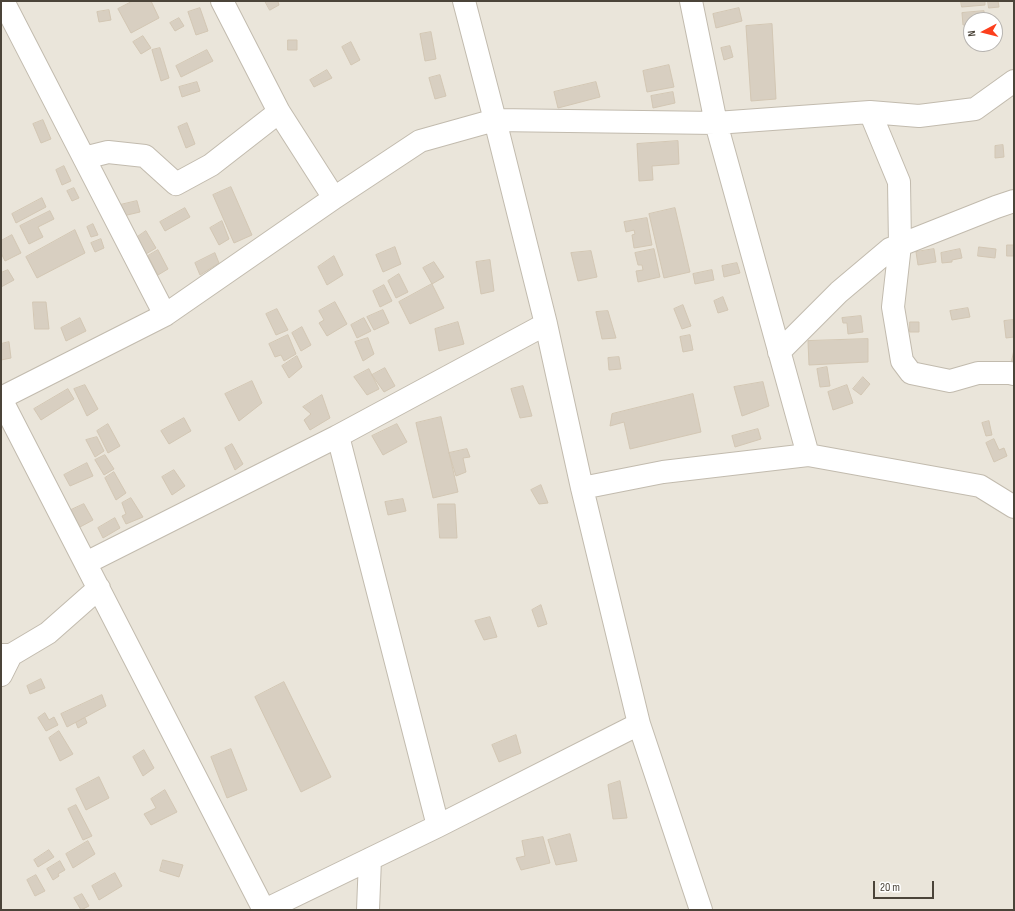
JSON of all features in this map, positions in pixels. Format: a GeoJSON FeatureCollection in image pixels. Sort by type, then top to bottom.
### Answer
{"type":"FeatureCollection","features":[{"type":"Feature","properties":{"kind":"street"},"geometry":{"type":"LineString","coordinates":[[3,1],[165,315]]}},
{"type":"Feature","properties":{"kind":"street"},"geometry":{"type":"LineString","coordinates":[[222,1],[278,112],[334,198]]}},
{"type":"Feature","properties":{"kind":"street"},"geometry":{"type":"LineString","coordinates":[[464,1],[546,324],[582,488],[639,724],[702,910]]}},
{"type":"Feature","properties":{"kind":"street"},"geometry":{"type":"LineString","coordinates":[[691,1],[716,123],[808,455]]}},
{"type":"Feature","properties":{"kind":"street"},"geometry":{"type":"LineString","coordinates":[[639,724],[438,826],[265,910],[1,398],[165,315],[334,198],[420,141],[495,120],[716,123],[870,112],[919,116],[975,109],[1014,81]]}},
{"type":"Feature","properties":{"kind":"street"},"geometry":{"type":"LineString","coordinates":[[84,158],[108,152],[145,156],[176,184],[211,165],[278,112]]}},
{"type":"Feature","properties":{"kind":"street"},"geometry":{"type":"LineString","coordinates":[[870,112],[900,182],[900,245],[893,307],[902,362],[911,373],[950,381],[978,373],[1014,374]]}},
{"type":"Feature","properties":{"kind":"street"},"geometry":{"type":"LineString","coordinates":[[779,352],[840,292],[890,249],[1014,201]]}},
{"type":"Feature","properties":{"kind":"street"},"geometry":{"type":"LineString","coordinates":[[86,563],[338,436],[546,324]]}},
{"type":"Feature","properties":{"kind":"street"},"geometry":{"type":"LineString","coordinates":[[338,436],[438,826]]}},
{"type":"Feature","properties":{"kind":"street"},"geometry":{"type":"LineString","coordinates":[[582,488],[663,472],[808,455],[980,486],[1014,507]]}},
{"type":"Feature","properties":{"kind":"street"},"geometry":{"type":"LineString","coordinates":[[1,675],[4,660],[48,633],[98,588]]}},
{"type":"Feature","properties":{"kind":"street"},"geometry":{"type":"LineString","coordinates":[[368,910],[370,859]]}},
{"type":"Feature","properties":{"kind":"shaded area"},"geometry":{"type":"Polygon","coordinates":[[[1,1],[1014,1],[1014,910],[1,910],[1,1]]]}},
{"type":"Feature","properties":{"kind":"building"},"geometry":{"type":"Polygon","coordinates":[[[133,1],[151,1],[159,18],[131,33],[118,9],[133,1]]]}},
{"type":"Feature","properties":{"kind":"building"},"geometry":{"type":"Polygon","coordinates":[[[265,1],[280,1],[278,2],[279,5],[270,10],[265,1]]]}},
{"type":"Feature","properties":{"kind":"building"},"geometry":{"type":"Polygon","coordinates":[[[961,1],[985,1],[985,5],[962,7],[961,1]]]}},
{"type":"Feature","properties":{"kind":"building"},"geometry":{"type":"Polygon","coordinates":[[[988,1],[998,1],[999,7],[989,8],[988,1]]]}},
{"type":"Feature","properties":{"kind":"building"},"geometry":{"type":"Polygon","coordinates":[[[200,8],[208,31],[196,35],[188,12],[200,8]]]}},
{"type":"Feature","properties":{"kind":"building"},"geometry":{"type":"Polygon","coordinates":[[[739,8],[742,21],[716,28],[713,14],[739,8]]]}},
{"type":"Feature","properties":{"kind":"building"},"geometry":{"type":"Polygon","coordinates":[[[109,10],[111,20],[99,22],[97,12],[109,10]]]}},
{"type":"Feature","properties":{"kind":"building"},"geometry":{"type":"Polygon","coordinates":[[[179,18],[184,26],[175,31],[170,23],[179,18]]]}},
{"type":"Feature","properties":{"kind":"building"},"geometry":{"type":"Polygon","coordinates":[[[772,24],[776,99],[751,101],[746,26],[772,24]]]}},
{"type":"Feature","properties":{"kind":"building"},"geometry":{"type":"Polygon","coordinates":[[[431,32],[436,59],[425,61],[420,34],[431,32]]]}},
{"type":"Feature","properties":{"kind":"building"},"geometry":{"type":"Polygon","coordinates":[[[143,36],[151,48],[141,54],[133,42],[143,36]]]}},
{"type":"Feature","properties":{"kind":"building"},"geometry":{"type":"Polygon","coordinates":[[[288,40],[297,40],[297,50],[288,50],[288,40]]]}},
{"type":"Feature","properties":{"kind":"building"},"geometry":{"type":"Polygon","coordinates":[[[351,42],[360,60],[351,65],[342,47],[351,42]]]}},
{"type":"Feature","properties":{"kind":"building"},"geometry":{"type":"Polygon","coordinates":[[[730,46],[733,57],[724,60],[721,48],[730,46]]]}},
{"type":"Feature","properties":{"kind":"building"},"geometry":{"type":"Polygon","coordinates":[[[160,48],[169,78],[161,81],[152,50],[160,48]]]}},
{"type":"Feature","properties":{"kind":"building"},"geometry":{"type":"Polygon","coordinates":[[[207,50],[213,61],[181,77],[176,66],[207,50]]]}},
{"type":"Feature","properties":{"kind":"building"},"geometry":{"type":"Polygon","coordinates":[[[669,65],[674,87],[647,92],[643,71],[669,65]]]}},
{"type":"Feature","properties":{"kind":"building"},"geometry":{"type":"Polygon","coordinates":[[[327,70],[332,78],[314,87],[310,80],[327,70]]]}},
{"type":"Feature","properties":{"kind":"building"},"geometry":{"type":"Polygon","coordinates":[[[440,75],[446,96],[435,99],[429,78],[440,75]]]}},
{"type":"Feature","properties":{"kind":"building"},"geometry":{"type":"Polygon","coordinates":[[[197,82],[200,91],[182,97],[179,87],[197,82]]]}},
{"type":"Feature","properties":{"kind":"building"},"geometry":{"type":"Polygon","coordinates":[[[596,82],[600,97],[558,108],[554,92],[596,82]]]}},
{"type":"Feature","properties":{"kind":"building"},"geometry":{"type":"Polygon","coordinates":[[[673,92],[675,103],[653,108],[651,96],[673,92]]]}},
{"type":"Feature","properties":{"kind":"building"},"geometry":{"type":"Polygon","coordinates":[[[43,120],[51,139],[41,143],[33,124],[43,120]]]}},
{"type":"Feature","properties":{"kind":"building"},"geometry":{"type":"Polygon","coordinates":[[[187,123],[195,144],[186,148],[178,127],[187,123]]]}},
{"type":"Feature","properties":{"kind":"building"},"geometry":{"type":"Polygon","coordinates":[[[678,141],[679,164],[652,166],[653,180],[639,181],[637,144],[678,141]]]}},
{"type":"Feature","properties":{"kind":"building"},"geometry":{"type":"Polygon","coordinates":[[[1003,145],[1004,157],[995,158],[995,146],[1003,145]]]}},
{"type":"Feature","properties":{"kind":"building"},"geometry":{"type":"Polygon","coordinates":[[[64,166],[71,181],[62,185],[56,170],[64,166]]]}},
{"type":"Feature","properties":{"kind":"building"},"geometry":{"type":"Polygon","coordinates":[[[231,187],[252,235],[234,243],[213,195],[231,187]]]}},
{"type":"Feature","properties":{"kind":"building"},"geometry":{"type":"Polygon","coordinates":[[[74,188],[79,198],[72,201],[67,191],[74,188]]]}},
{"type":"Feature","properties":{"kind":"building"},"geometry":{"type":"Polygon","coordinates":[[[42,198],[46,207],[16,223],[12,214],[42,198]]]}},
{"type":"Feature","properties":{"kind":"building"},"geometry":{"type":"Polygon","coordinates":[[[137,201],[140,212],[123,216],[120,205],[137,201]]]}},
{"type":"Feature","properties":{"kind":"building"},"geometry":{"type":"Polygon","coordinates":[[[185,208],[190,217],[165,231],[160,222],[185,208]]]}},
{"type":"Feature","properties":{"kind":"building"},"geometry":{"type":"Polygon","coordinates":[[[675,208],[690,272],[664,278],[649,214],[675,208]]]}},
{"type":"Feature","properties":{"kind":"building"},"geometry":{"type":"Polygon","coordinates":[[[50,211],[54,219],[38,227],[43,237],[29,244],[20,226],[50,211]]]}},
{"type":"Feature","properties":{"kind":"building"},"geometry":{"type":"Polygon","coordinates":[[[647,218],[652,245],[634,248],[632,235],[635,234],[634,230],[626,232],[624,222],[647,218]]]}},
{"type":"Feature","properties":{"kind":"building"},"geometry":{"type":"Polygon","coordinates":[[[222,221],[229,239],[219,245],[210,228],[222,221]]]}},
{"type":"Feature","properties":{"kind":"building"},"geometry":{"type":"Polygon","coordinates":[[[93,224],[98,235],[91,237],[87,227],[93,224]]]}},
{"type":"Feature","properties":{"kind":"building"},"geometry":{"type":"Polygon","coordinates":[[[75,230],[85,253],[37,278],[26,257],[75,230]]]}},
{"type":"Feature","properties":{"kind":"building"},"geometry":{"type":"Polygon","coordinates":[[[146,231],[156,248],[146,254],[136,238],[146,231]]]}},
{"type":"Feature","properties":{"kind":"building"},"geometry":{"type":"Polygon","coordinates":[[[12,235],[21,253],[5,261],[1,253],[1,241],[12,235]]]}},
{"type":"Feature","properties":{"kind":"building"},"geometry":{"type":"Polygon","coordinates":[[[101,239],[104,248],[95,252],[91,243],[101,239]]]}},
{"type":"Feature","properties":{"kind":"building"},"geometry":{"type":"Polygon","coordinates":[[[1007,245],[1014,245],[1014,256],[1007,256],[1007,245]]]}},
{"type":"Feature","properties":{"kind":"building"},"geometry":{"type":"Polygon","coordinates":[[[395,247],[401,264],[383,272],[376,255],[395,247]]]}},
{"type":"Feature","properties":{"kind":"building"},"geometry":{"type":"Polygon","coordinates":[[[979,247],[996,249],[995,258],[978,256],[979,247]]]}},
{"type":"Feature","properties":{"kind":"building"},"geometry":{"type":"Polygon","coordinates":[[[654,249],[660,277],[638,282],[636,271],[643,270],[642,265],[638,265],[635,253],[654,249]]]}},
{"type":"Feature","properties":{"kind":"building"},"geometry":{"type":"Polygon","coordinates":[[[934,249],[936,262],[918,265],[916,252],[934,249]]]}},
{"type":"Feature","properties":{"kind":"building"},"geometry":{"type":"Polygon","coordinates":[[[960,249],[962,258],[952,260],[952,262],[942,263],[941,253],[960,249]]]}},
{"type":"Feature","properties":{"kind":"building"},"geometry":{"type":"Polygon","coordinates":[[[158,250],[168,269],[158,275],[148,256],[158,250]]]}},
{"type":"Feature","properties":{"kind":"building"},"geometry":{"type":"Polygon","coordinates":[[[591,251],[597,277],[578,281],[571,253],[591,251]]]}},
{"type":"Feature","properties":{"kind":"building"},"geometry":{"type":"Polygon","coordinates":[[[215,253],[219,263],[200,275],[195,263],[215,253]]]}},
{"type":"Feature","properties":{"kind":"building"},"geometry":{"type":"Polygon","coordinates":[[[334,256],[343,275],[327,285],[318,267],[334,256]]]}},
{"type":"Feature","properties":{"kind":"building"},"geometry":{"type":"Polygon","coordinates":[[[490,260],[494,291],[481,294],[476,262],[490,260]]]}},
{"type":"Feature","properties":{"kind":"building"},"geometry":{"type":"Polygon","coordinates":[[[434,262],[444,277],[432,284],[423,268],[434,262]]]}},
{"type":"Feature","properties":{"kind":"building"},"geometry":{"type":"Polygon","coordinates":[[[737,263],[740,273],[724,277],[722,266],[737,263]]]}},
{"type":"Feature","properties":{"kind":"building"},"geometry":{"type":"Polygon","coordinates":[[[8,270],[14,280],[1,287],[1,273],[8,270]]]}},
{"type":"Feature","properties":{"kind":"building"},"geometry":{"type":"Polygon","coordinates":[[[712,270],[714,280],[695,284],[693,274],[712,270]]]}},
{"type":"Feature","properties":{"kind":"building"},"geometry":{"type":"Polygon","coordinates":[[[399,274],[408,292],[396,298],[388,281],[399,274]]]}},
{"type":"Feature","properties":{"kind":"building"},"geometry":{"type":"Polygon","coordinates":[[[432,284],[444,308],[410,324],[399,302],[432,284]]]}},
{"type":"Feature","properties":{"kind":"building"},"geometry":{"type":"Polygon","coordinates":[[[384,285],[392,301],[380,307],[373,291],[384,285]]]}},
{"type":"Feature","properties":{"kind":"building"},"geometry":{"type":"Polygon","coordinates":[[[723,297],[728,310],[718,313],[714,301],[723,297]]]}},
{"type":"Feature","properties":{"kind":"building"},"geometry":{"type":"Polygon","coordinates":[[[33,302],[46,302],[49,329],[35,329],[33,302]]]}},
{"type":"Feature","properties":{"kind":"building"},"geometry":{"type":"Polygon","coordinates":[[[335,302],[347,324],[327,336],[319,323],[324,320],[319,311],[335,302]]]}},
{"type":"Feature","properties":{"kind":"building"},"geometry":{"type":"Polygon","coordinates":[[[683,305],[691,326],[682,329],[674,309],[683,305]]]}},
{"type":"Feature","properties":{"kind":"building"},"geometry":{"type":"Polygon","coordinates":[[[968,308],[970,317],[952,320],[950,311],[968,308]]]}},
{"type":"Feature","properties":{"kind":"building"},"geometry":{"type":"Polygon","coordinates":[[[277,309],[288,330],[276,335],[266,314],[277,309]]]}},
{"type":"Feature","properties":{"kind":"building"},"geometry":{"type":"Polygon","coordinates":[[[383,310],[389,323],[374,330],[367,317],[383,310]]]}},
{"type":"Feature","properties":{"kind":"building"},"geometry":{"type":"Polygon","coordinates":[[[608,311],[616,338],[602,339],[596,312],[608,311]]]}},
{"type":"Feature","properties":{"kind":"building"},"geometry":{"type":"Polygon","coordinates":[[[861,316],[863,332],[848,334],[847,323],[843,323],[842,318],[861,316]]]}},
{"type":"Feature","properties":{"kind":"building"},"geometry":{"type":"Polygon","coordinates":[[[80,318],[86,331],[66,341],[61,328],[80,318]]]}},
{"type":"Feature","properties":{"kind":"building"},"geometry":{"type":"Polygon","coordinates":[[[364,318],[371,331],[357,338],[351,325],[364,318]]]}},
{"type":"Feature","properties":{"kind":"building"},"geometry":{"type":"Polygon","coordinates":[[[1013,320],[1014,337],[1006,338],[1004,321],[1013,320]]]}},
{"type":"Feature","properties":{"kind":"building"},"geometry":{"type":"Polygon","coordinates":[[[458,322],[464,344],[439,351],[435,329],[458,322]]]}},
{"type":"Feature","properties":{"kind":"building"},"geometry":{"type":"Polygon","coordinates":[[[910,322],[919,322],[919,332],[910,332],[910,322]]]}},
{"type":"Feature","properties":{"kind":"building"},"geometry":{"type":"Polygon","coordinates":[[[302,327],[311,345],[301,351],[292,333],[302,327]]]}},
{"type":"Feature","properties":{"kind":"building"},"geometry":{"type":"Polygon","coordinates":[[[288,335],[296,354],[284,361],[281,355],[275,357],[269,344],[288,335]]]}},
{"type":"Feature","properties":{"kind":"building"},"geometry":{"type":"Polygon","coordinates":[[[690,335],[693,350],[683,352],[680,337],[690,335]]]}},
{"type":"Feature","properties":{"kind":"building"},"geometry":{"type":"Polygon","coordinates":[[[368,338],[374,354],[363,361],[355,342],[368,338]]]}},
{"type":"Feature","properties":{"kind":"building"},"geometry":{"type":"Polygon","coordinates":[[[868,339],[868,362],[809,365],[808,341],[868,339]]]}},
{"type":"Feature","properties":{"kind":"building"},"geometry":{"type":"Polygon","coordinates":[[[9,342],[11,358],[1,360],[1,344],[9,342]]]}},
{"type":"Feature","properties":{"kind":"building"},"geometry":{"type":"Polygon","coordinates":[[[1014,350],[1014,361],[1012,361],[1014,350]]]}},
{"type":"Feature","properties":{"kind":"building"},"geometry":{"type":"Polygon","coordinates":[[[297,356],[302,367],[289,378],[282,366],[297,356]]]}},
{"type":"Feature","properties":{"kind":"building"},"geometry":{"type":"Polygon","coordinates":[[[619,357],[621,369],[609,370],[608,358],[619,357]]]}},
{"type":"Feature","properties":{"kind":"building"},"geometry":{"type":"Polygon","coordinates":[[[827,367],[830,386],[820,387],[817,369],[827,367]]]}},
{"type":"Feature","properties":{"kind":"building"},"geometry":{"type":"Polygon","coordinates":[[[385,368],[395,386],[384,392],[372,375],[385,368]]]}},
{"type":"Feature","properties":{"kind":"building"},"geometry":{"type":"Polygon","coordinates":[[[369,369],[379,389],[367,395],[354,377],[369,369]]]}},
{"type":"Feature","properties":{"kind":"building"},"geometry":{"type":"Polygon","coordinates":[[[863,377],[870,384],[861,395],[853,389],[863,377]]]}},
{"type":"Feature","properties":{"kind":"building"},"geometry":{"type":"Polygon","coordinates":[[[252,381],[262,403],[239,421],[225,394],[252,381]]]}},
{"type":"Feature","properties":{"kind":"building"},"geometry":{"type":"Polygon","coordinates":[[[763,382],[769,406],[742,416],[734,387],[763,382]]]}},
{"type":"Feature","properties":{"kind":"building"},"geometry":{"type":"Polygon","coordinates":[[[85,385],[98,409],[87,416],[74,389],[85,385]]]}},
{"type":"Feature","properties":{"kind":"building"},"geometry":{"type":"Polygon","coordinates":[[[847,385],[853,403],[833,410],[828,392],[847,385]]]}},
{"type":"Feature","properties":{"kind":"building"},"geometry":{"type":"Polygon","coordinates":[[[523,386],[532,416],[520,418],[511,389],[523,386]]]}},
{"type":"Feature","properties":{"kind":"building"},"geometry":{"type":"Polygon","coordinates":[[[68,389],[74,399],[41,420],[34,409],[68,389]]]}},
{"type":"Feature","properties":{"kind":"building"},"geometry":{"type":"Polygon","coordinates":[[[693,394],[701,432],[630,449],[624,422],[610,426],[612,414],[693,394]]]}},
{"type":"Feature","properties":{"kind":"building"},"geometry":{"type":"Polygon","coordinates":[[[322,395],[330,418],[310,430],[304,420],[311,414],[303,407],[322,395]]]}},
{"type":"Feature","properties":{"kind":"building"},"geometry":{"type":"Polygon","coordinates":[[[441,417],[458,492],[433,498],[416,423],[441,417]]]}},
{"type":"Feature","properties":{"kind":"building"},"geometry":{"type":"Polygon","coordinates":[[[184,418],[191,431],[169,444],[161,431],[184,418]]]}},
{"type":"Feature","properties":{"kind":"building"},"geometry":{"type":"Polygon","coordinates":[[[989,421],[992,435],[986,436],[982,423],[989,421]]]}},
{"type":"Feature","properties":{"kind":"building"},"geometry":{"type":"Polygon","coordinates":[[[108,424],[120,446],[108,453],[97,431],[108,424]]]}},
{"type":"Feature","properties":{"kind":"building"},"geometry":{"type":"Polygon","coordinates":[[[397,424],[407,442],[383,455],[372,436],[397,424]]]}},
{"type":"Feature","properties":{"kind":"building"},"geometry":{"type":"Polygon","coordinates":[[[758,429],[761,439],[735,447],[732,436],[758,429]]]}},
{"type":"Feature","properties":{"kind":"building"},"geometry":{"type":"Polygon","coordinates":[[[97,437],[104,451],[95,457],[86,440],[97,437]]]}},
{"type":"Feature","properties":{"kind":"building"},"geometry":{"type":"Polygon","coordinates":[[[994,439],[999,450],[1004,448],[1007,456],[994,462],[986,443],[994,439]]]}},
{"type":"Feature","properties":{"kind":"building"},"geometry":{"type":"Polygon","coordinates":[[[232,444],[243,464],[235,470],[225,448],[232,444]]]}},
{"type":"Feature","properties":{"kind":"building"},"geometry":{"type":"Polygon","coordinates":[[[467,449],[470,457],[463,458],[466,472],[456,476],[449,453],[467,449]]]}},
{"type":"Feature","properties":{"kind":"building"},"geometry":{"type":"Polygon","coordinates":[[[105,455],[114,469],[104,475],[95,460],[105,455]]]}},
{"type":"Feature","properties":{"kind":"building"},"geometry":{"type":"Polygon","coordinates":[[[87,463],[93,476],[70,486],[64,475],[87,463]]]}},
{"type":"Feature","properties":{"kind":"building"},"geometry":{"type":"Polygon","coordinates":[[[174,470],[185,486],[172,495],[162,477],[174,470]]]}},
{"type":"Feature","properties":{"kind":"building"},"geometry":{"type":"Polygon","coordinates":[[[114,472],[126,493],[116,500],[105,478],[114,472]]]}},
{"type":"Feature","properties":{"kind":"building"},"geometry":{"type":"Polygon","coordinates":[[[541,485],[548,503],[539,504],[531,490],[541,485]]]}},
{"type":"Feature","properties":{"kind":"building"},"geometry":{"type":"Polygon","coordinates":[[[131,498],[143,517],[126,524],[122,516],[126,514],[122,503],[131,498]]]}},
{"type":"Feature","properties":{"kind":"building"},"geometry":{"type":"Polygon","coordinates":[[[403,499],[406,511],[388,515],[385,502],[403,499]]]}},
{"type":"Feature","properties":{"kind":"building"},"geometry":{"type":"Polygon","coordinates":[[[84,504],[93,520],[80,527],[71,510],[84,504]]]}},
{"type":"Feature","properties":{"kind":"building"},"geometry":{"type":"Polygon","coordinates":[[[438,504],[455,504],[457,538],[440,538],[438,504]]]}},
{"type":"Feature","properties":{"kind":"building"},"geometry":{"type":"Polygon","coordinates":[[[115,518],[120,528],[103,538],[98,528],[115,518]]]}},
{"type":"Feature","properties":{"kind":"building"},"geometry":{"type":"Polygon","coordinates":[[[541,605],[547,624],[538,627],[532,610],[541,605]]]}},
{"type":"Feature","properties":{"kind":"building"},"geometry":{"type":"Polygon","coordinates":[[[490,617],[497,637],[484,640],[475,621],[490,617]]]}},
{"type":"Feature","properties":{"kind":"building"},"geometry":{"type":"Polygon","coordinates":[[[41,679],[45,688],[30,694],[27,686],[41,679]]]}},
{"type":"Feature","properties":{"kind":"building"},"geometry":{"type":"Polygon","coordinates":[[[284,682],[331,777],[301,792],[255,697],[284,682]]]}},
{"type":"Feature","properties":{"kind":"building"},"geometry":{"type":"Polygon","coordinates":[[[102,695],[106,706],[67,727],[61,714],[102,695]]]}},
{"type":"Feature","properties":{"kind":"building"},"geometry":{"type":"Polygon","coordinates":[[[45,713],[49,720],[54,717],[58,725],[46,731],[38,718],[45,713]]]}},
{"type":"Feature","properties":{"kind":"building"},"geometry":{"type":"Polygon","coordinates":[[[85,718],[87,723],[78,728],[76,723],[85,718]]]}},
{"type":"Feature","properties":{"kind":"building"},"geometry":{"type":"Polygon","coordinates":[[[59,731],[73,754],[60,761],[49,738],[59,731]]]}},
{"type":"Feature","properties":{"kind":"building"},"geometry":{"type":"Polygon","coordinates":[[[516,735],[521,753],[499,762],[492,745],[516,735]]]}},
{"type":"Feature","properties":{"kind":"building"},"geometry":{"type":"Polygon","coordinates":[[[231,749],[247,790],[227,798],[211,757],[231,749]]]}},
{"type":"Feature","properties":{"kind":"building"},"geometry":{"type":"Polygon","coordinates":[[[144,750],[154,768],[143,776],[133,757],[144,750]]]}},
{"type":"Feature","properties":{"kind":"building"},"geometry":{"type":"Polygon","coordinates":[[[99,777],[109,798],[86,810],[76,789],[99,777]]]}},
{"type":"Feature","properties":{"kind":"building"},"geometry":{"type":"Polygon","coordinates":[[[620,781],[627,818],[613,819],[608,785],[620,781]]]}},
{"type":"Feature","properties":{"kind":"building"},"geometry":{"type":"Polygon","coordinates":[[[165,790],[177,812],[151,825],[144,814],[156,808],[151,799],[165,790]]]}},
{"type":"Feature","properties":{"kind":"building"},"geometry":{"type":"Polygon","coordinates":[[[76,805],[92,836],[83,840],[68,809],[76,805]]]}},
{"type":"Feature","properties":{"kind":"building"},"geometry":{"type":"Polygon","coordinates":[[[570,834],[577,861],[556,865],[548,840],[570,834]]]}},
{"type":"Feature","properties":{"kind":"building"},"geometry":{"type":"Polygon","coordinates":[[[543,837],[550,863],[521,870],[516,858],[525,856],[522,841],[543,837]]]}},
{"type":"Feature","properties":{"kind":"building"},"geometry":{"type":"Polygon","coordinates":[[[88,841],[95,854],[73,868],[66,854],[88,841]]]}},
{"type":"Feature","properties":{"kind":"building"},"geometry":{"type":"Polygon","coordinates":[[[49,850],[54,857],[38,867],[34,860],[49,850]]]}},
{"type":"Feature","properties":{"kind":"building"},"geometry":{"type":"Polygon","coordinates":[[[163,860],[183,865],[179,877],[160,871],[163,860]]]}},
{"type":"Feature","properties":{"kind":"building"},"geometry":{"type":"Polygon","coordinates":[[[60,861],[65,870],[58,874],[59,876],[53,880],[47,869],[60,861]]]}},
{"type":"Feature","properties":{"kind":"building"},"geometry":{"type":"Polygon","coordinates":[[[115,873],[122,886],[99,900],[92,886],[115,873]]]}},
{"type":"Feature","properties":{"kind":"building"},"geometry":{"type":"Polygon","coordinates":[[[36,875],[45,891],[35,896],[27,880],[36,875]]]}},
{"type":"Feature","properties":{"kind":"building"},"geometry":{"type":"Polygon","coordinates":[[[82,894],[89,906],[81,910],[74,898],[82,894]]]}}]}
